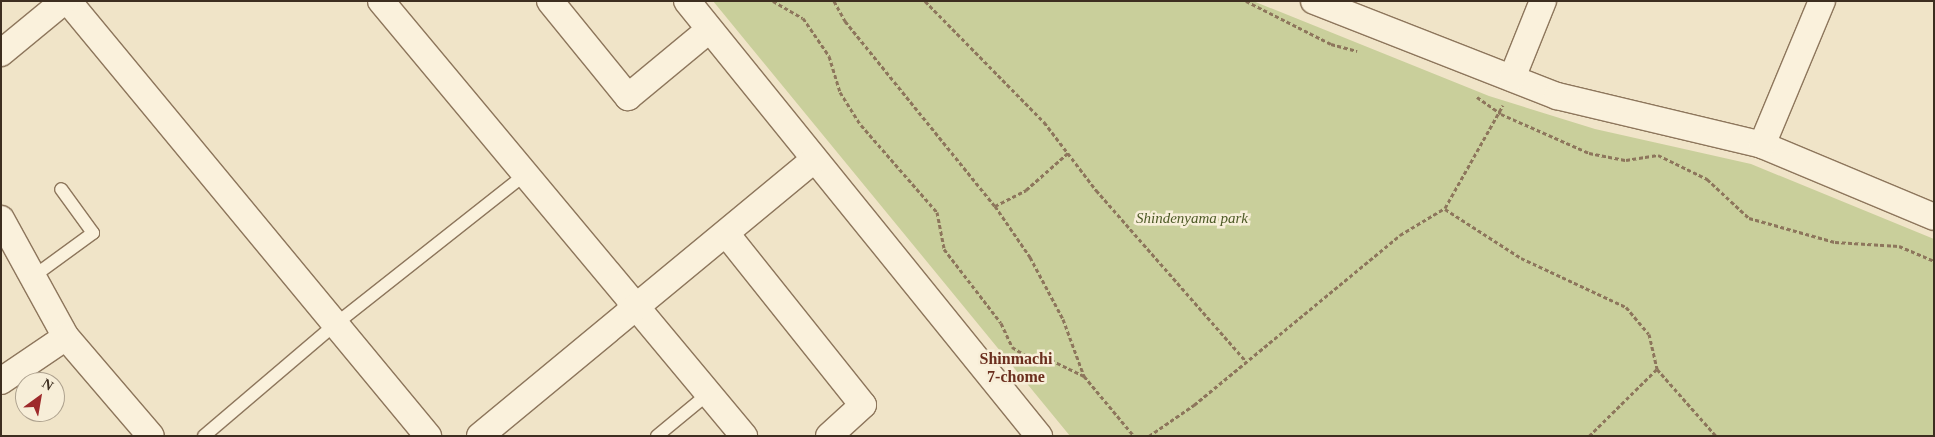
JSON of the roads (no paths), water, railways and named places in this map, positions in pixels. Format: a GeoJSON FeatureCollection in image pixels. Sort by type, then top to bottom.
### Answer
{"type":"FeatureCollection","features":[{"type":"Feature","properties":{"kind":"street"},"geometry":{"type":"LineString","coordinates":[[1,53],[66,1],[337,323],[428,436]]}},
{"type":"Feature","properties":{"kind":"street"},"geometry":{"type":"LineString","coordinates":[[381,1],[744,436]]}},
{"type":"Feature","properties":{"kind":"street"},"geometry":{"type":"LineString","coordinates":[[550,1],[628,97],[709,30]]}},
{"type":"Feature","properties":{"kind":"street"},"geometry":{"type":"LineString","coordinates":[[687,1],[1039,436]]}},
{"type":"Feature","properties":{"kind":"street"},"geometry":{"type":"LineString","coordinates":[[1314,1],[1556,96],[1762,145],[1934,217]]}},
{"type":"Feature","properties":{"kind":"street"},"geometry":{"type":"LineString","coordinates":[[1512,78],[1543,1]]}},
{"type":"Feature","properties":{"kind":"street"},"geometry":{"type":"LineString","coordinates":[[1762,145],[1822,1]]}},
{"type":"Feature","properties":{"kind":"street"},"geometry":{"type":"LineString","coordinates":[[480,436],[728,236],[814,160]]}},
{"type":"Feature","properties":{"kind":"street"},"geometry":{"type":"LineString","coordinates":[[1,219],[34,276],[66,338],[151,436]]}},
{"type":"Feature","properties":{"kind":"street"},"geometry":{"type":"LineString","coordinates":[[728,236],[863,405],[830,436]]}},
{"type":"Feature","properties":{"kind":"street"},"geometry":{"type":"LineString","coordinates":[[1,381],[66,338]]}},
{"type":"Feature","properties":{"kind":"lane"},"geometry":{"type":"LineString","coordinates":[[204,436],[337,323],[526,174]]}},
{"type":"Feature","properties":{"kind":"lane"},"geometry":{"type":"LineString","coordinates":[[34,276],[93,233],[61,189]]}},
{"type":"Feature","properties":{"kind":"lane"},"geometry":{"type":"LineString","coordinates":[[657,436],[709,393]]}},
{"type":"Feature","properties":{"kind":"district","name":"Shinmachi 7-chome"},"geometry":{"type":"Point","coordinates":[1016,368]}},
{"type":"Feature","properties":{"kind":"park label","name":"Shindenyama park"},"geometry":{"type":"Point","coordinates":[1192,219]}}]}
